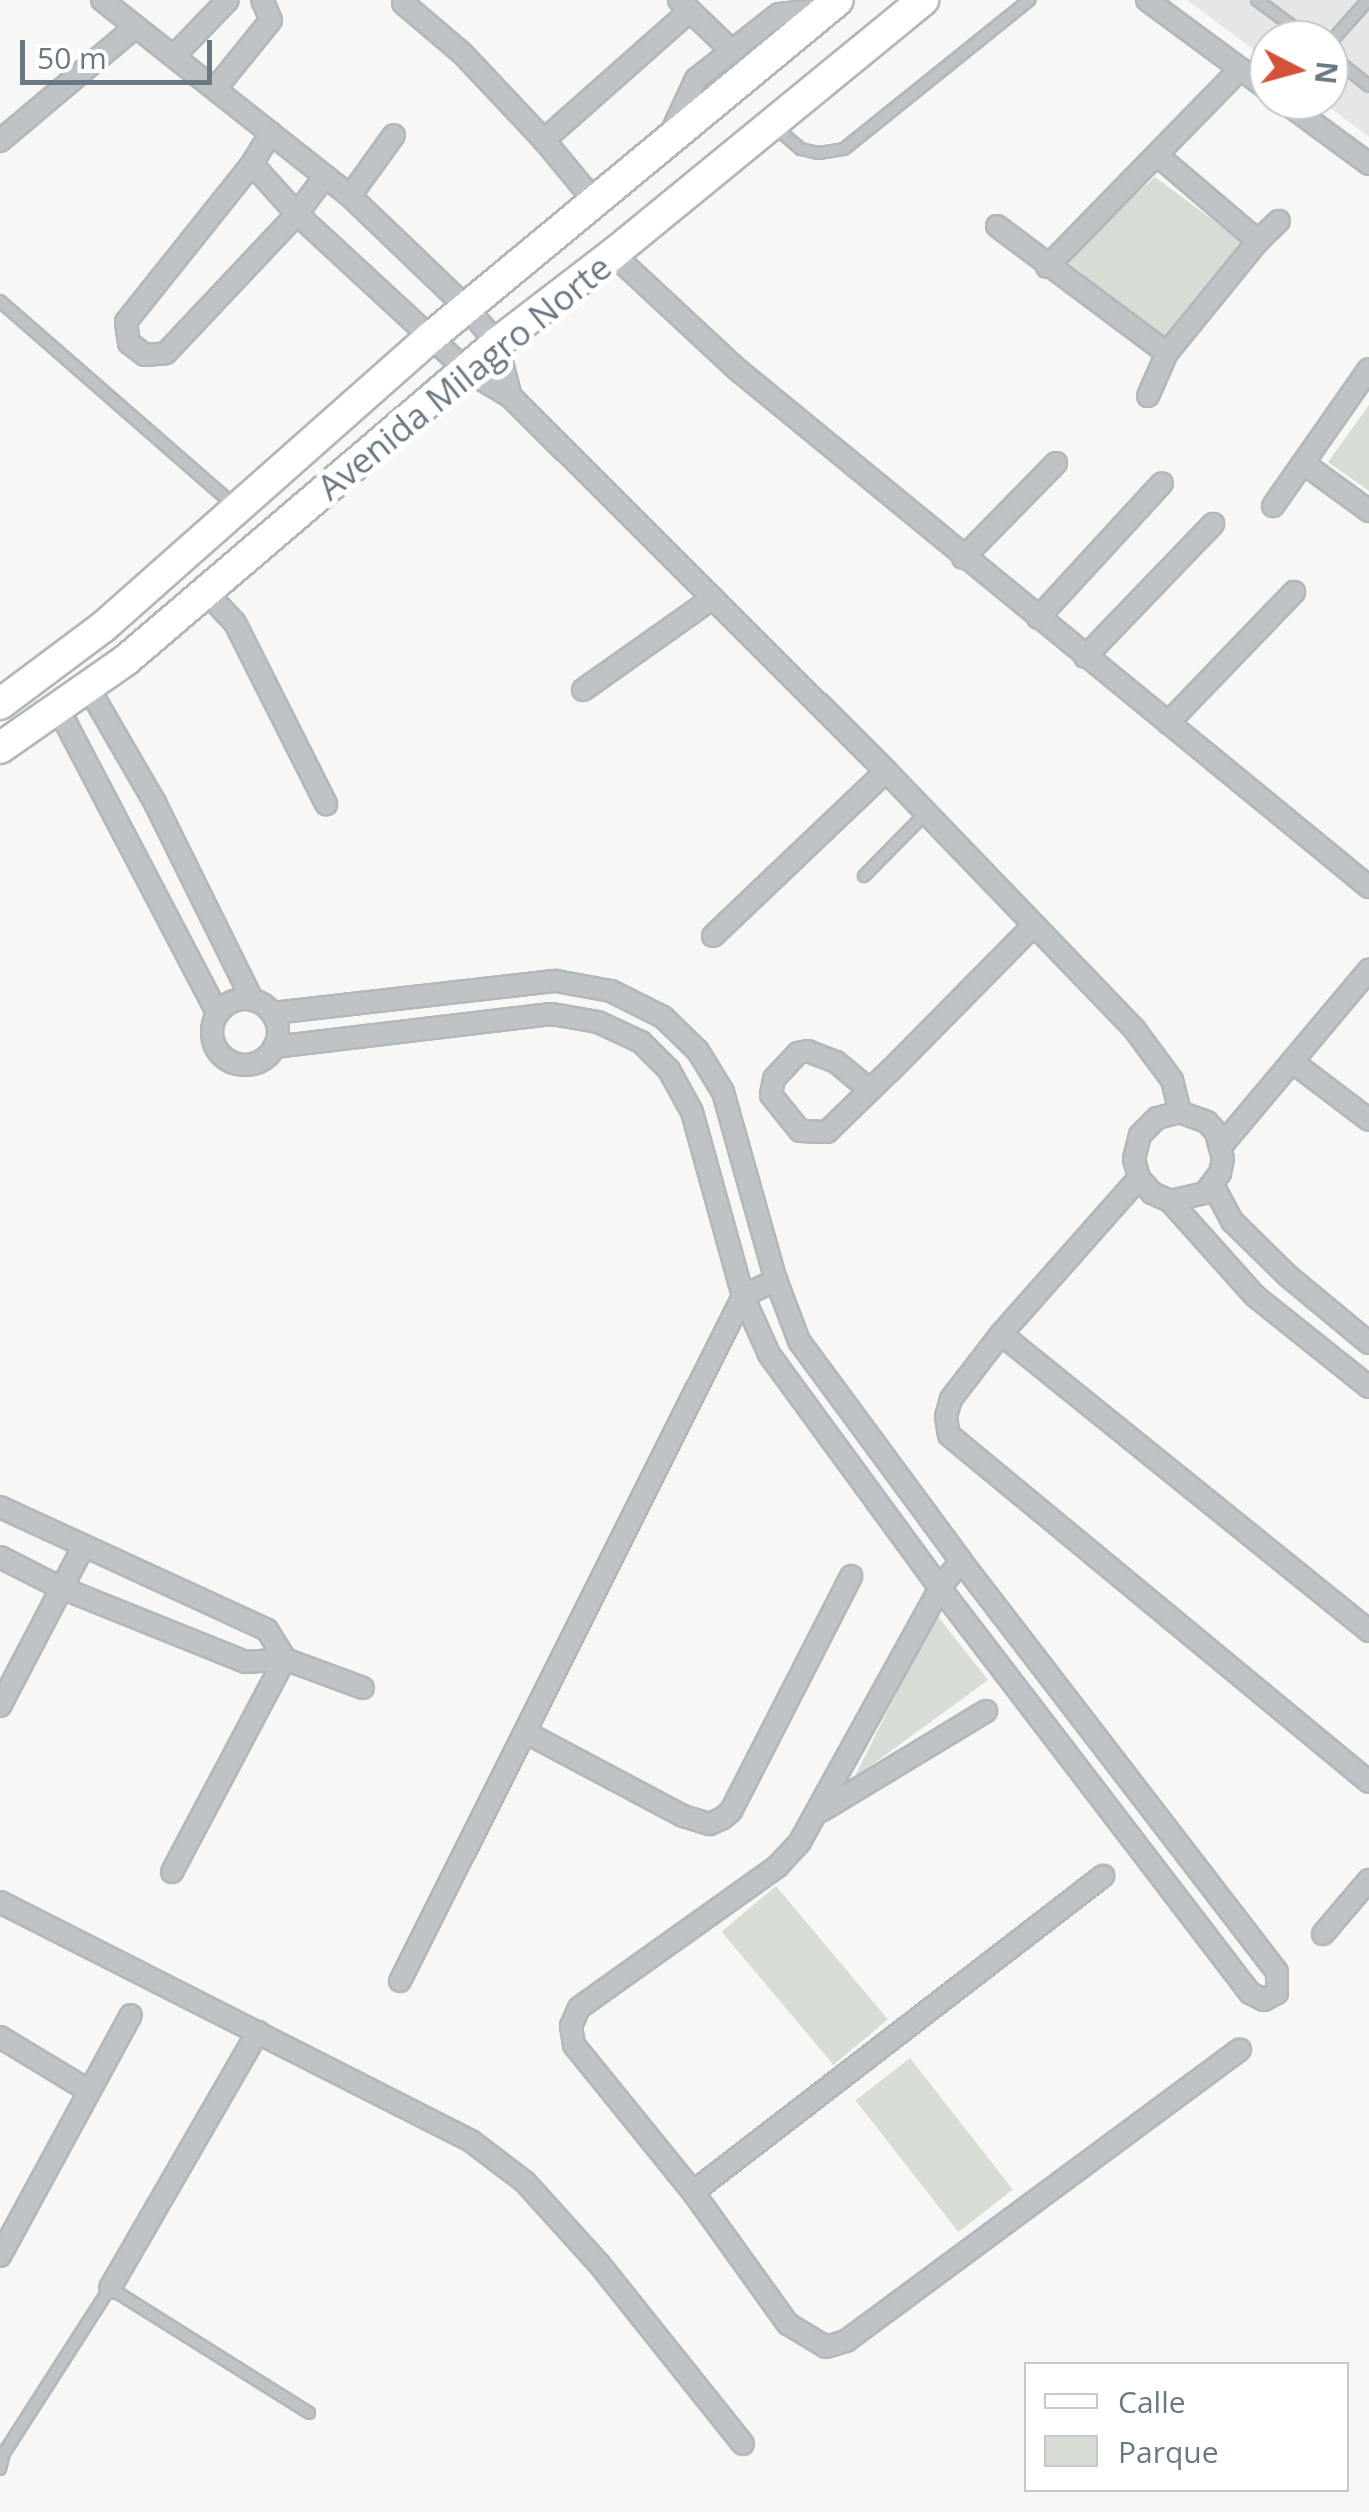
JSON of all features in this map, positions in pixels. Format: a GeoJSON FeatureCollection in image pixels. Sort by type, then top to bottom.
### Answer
{"type":"FeatureCollection","features":[{"type":"Feature","properties":{"kind":"main road","name":"Avenida Milagro Norte"},"geometry":{"type":"LineString","coordinates":[[0,748],[89,689],[497,343],[613,254],[923,0]]}},
{"type":"Feature","properties":{"kind":"main road","name":"Avenida Milagro Norte"},"geometry":{"type":"LineString","coordinates":[[0,704],[104,628],[432,337],[832,5]]}},
{"type":"Feature","properties":{"kind":"street"},"geometry":{"type":"LineString","coordinates":[[102,0],[350,196],[468,309],[497,343],[511,397]]}},
{"type":"Feature","properties":{"kind":"street"},"geometry":{"type":"LineString","coordinates":[[176,56],[228,0]]}},
{"type":"Feature","properties":{"kind":"street"},"geometry":{"type":"LineString","coordinates":[[216,88],[271,20],[262,0]]}},
{"type":"Feature","properties":{"kind":"street"},"geometry":{"type":"LineString","coordinates":[[403,3],[462,53],[544,140],[596,203]]}},
{"type":"Feature","properties":{"kind":"street"},"geometry":{"type":"LineString","coordinates":[[1162,4],[1249,76]]}},
{"type":"Feature","properties":{"kind":"street"},"geometry":{"type":"LineString","coordinates":[[666,145],[696,79],[779,14],[832,5]]}},
{"type":"Feature","properties":{"kind":"street"},"geometry":{"type":"LineString","coordinates":[[544,140],[684,6],[732,51]]}},
{"type":"Feature","properties":{"kind":"street"},"geometry":{"type":"LineString","coordinates":[[0,141],[134,28]]}},
{"type":"Feature","properties":{"kind":"street"},"geometry":{"type":"LineString","coordinates":[[1047,268],[1240,69]]}},
{"type":"Feature","properties":{"kind":"street"},"geometry":{"type":"LineString","coordinates":[[1309,120],[1369,164]]}},
{"type":"Feature","properties":{"kind":"street"},"geometry":{"type":"LineString","coordinates":[[271,133],[252,164],[126,322],[129,343],[145,355],[166,353],[297,214],[325,176]]}},
{"type":"Feature","properties":{"kind":"street"},"geometry":{"type":"LineString","coordinates":[[350,196],[394,136]]}},
{"type":"Feature","properties":{"kind":"street"},"geometry":{"type":"LineString","coordinates":[[1157,155],[1258,240]]}},
{"type":"Feature","properties":{"kind":"street"},"geometry":{"type":"LineString","coordinates":[[252,164],[297,214],[466,370],[511,397],[886,772],[1158,1058],[1172,1080],[1180,1112]]}},
{"type":"Feature","properties":{"kind":"street"},"geometry":{"type":"LineString","coordinates":[[1148,396],[1167,353],[1258,240],[1280,221]]}},
{"type":"Feature","properties":{"kind":"street"},"geometry":{"type":"LineString","coordinates":[[997,226],[1047,268],[1167,353]]}},
{"type":"Feature","properties":{"kind":"street"},"geometry":{"type":"LineString","coordinates":[[613,254],[738,370],[1369,887]]}},
{"type":"Feature","properties":{"kind":"street"},"geometry":{"type":"LineString","coordinates":[[1272,506],[1369,369]]}},
{"type":"Feature","properties":{"kind":"street"},"geometry":{"type":"LineString","coordinates":[[963,558],[1056,463]]}},
{"type":"Feature","properties":{"kind":"street"},"geometry":{"type":"LineString","coordinates":[[1303,463],[1369,511]]}},
{"type":"Feature","properties":{"kind":"street"},"geometry":{"type":"LineString","coordinates":[[1038,618],[1162,484]]}},
{"type":"Feature","properties":{"kind":"street"},"geometry":{"type":"LineString","coordinates":[[1085,656],[1214,524]]}},
{"type":"Feature","properties":{"kind":"street"},"geometry":{"type":"LineString","coordinates":[[206,592],[235,623],[326,804]]}},
{"type":"Feature","properties":{"kind":"street"},"geometry":{"type":"LineString","coordinates":[[1168,723],[1294,592]]}},
{"type":"Feature","properties":{"kind":"street"},"geometry":{"type":"LineString","coordinates":[[583,690],[713,598]]}},
{"type":"Feature","properties":{"kind":"street"},"geometry":{"type":"LineString","coordinates":[[89,689],[155,803],[252,999]]}},
{"type":"Feature","properties":{"kind":"street"},"geometry":{"type":"LineString","coordinates":[[59,710],[217,1012],[212,1038],[225,1060],[250,1066],[262,1061],[274,1047],[278,1027],[273,1013],[252,999],[239,998],[217,1012]]}},
{"type":"Feature","properties":{"kind":"street"},"geometry":{"type":"LineString","coordinates":[[712,936],[886,772]]}},
{"type":"Feature","properties":{"kind":"street"},"geometry":{"type":"LineString","coordinates":[[870,1090],[836,1062],[808,1051],[798,1053],[774,1079],[771,1096],[800,1132],[827,1132],[870,1090],[1034,925]]}},
{"type":"Feature","properties":{"kind":"street"},"geometry":{"type":"LineString","coordinates":[[1170,1201],[1194,1199],[1213,1186],[1220,1173],[1222,1145],[1369,970]]}},
{"type":"Feature","properties":{"kind":"street"},"geometry":{"type":"LineString","coordinates":[[273,1013],[556,982],[611,991],[663,1017],[698,1052],[723,1092],[776,1280],[799,1341],[961,1561],[1277,1972],[1280,1985],[1271,1999],[1250,1994],[940,1588],[769,1354],[743,1296],[692,1112],[669,1070],[641,1042],[598,1022],[551,1014],[274,1047]]}},
{"type":"Feature","properties":{"kind":"street"},"geometry":{"type":"LineString","coordinates":[[1294,1063],[1369,1120]]}},
{"type":"Feature","properties":{"kind":"street"},"geometry":{"type":"LineString","coordinates":[[1222,1145],[1206,1122],[1180,1112],[1157,1118],[1140,1135],[1134,1158],[1139,1178],[1152,1193],[1170,1201],[1255,1296],[1369,1387]]}},
{"type":"Feature","properties":{"kind":"street"},"geometry":{"type":"LineString","coordinates":[[1139,1178],[1001,1334],[951,1399],[946,1417],[949,1436],[1369,1782]]}},
{"type":"Feature","properties":{"kind":"street"},"geometry":{"type":"LineString","coordinates":[[1213,1186],[1232,1221],[1288,1276],[1369,1343]]}},
{"type":"Feature","properties":{"kind":"street"},"geometry":{"type":"LineString","coordinates":[[400,1981],[743,1296],[776,1280]]}},
{"type":"Feature","properties":{"kind":"street"},"geometry":{"type":"LineString","coordinates":[[1001,1334],[1369,1631]]}},
{"type":"Feature","properties":{"kind":"street"},"geometry":{"type":"LineString","coordinates":[[0,1507],[267,1630],[285,1660]]}},
{"type":"Feature","properties":{"kind":"street"},"geometry":{"type":"LineString","coordinates":[[0,1706],[82,1548]]}},
{"type":"Feature","properties":{"kind":"street"},"geometry":{"type":"LineString","coordinates":[[0,1556],[59,1587],[246,1662],[285,1660],[363,1688]]}},
{"type":"Feature","properties":{"kind":"street"},"geometry":{"type":"LineString","coordinates":[[961,1561],[940,1588],[820,1812],[778,1866],[578,2008],[571,2026],[574,2045],[693,2192],[788,2324],[826,2347],[846,2341],[1240,2050]]}},
{"type":"Feature","properties":{"kind":"street"},"geometry":{"type":"LineString","coordinates":[[525,1732],[684,1816],[710,1824],[723,1818],[731,1811],[852,1576]]}},
{"type":"Feature","properties":{"kind":"street"},"geometry":{"type":"LineString","coordinates":[[172,1872],[285,1660]]}},
{"type":"Feature","properties":{"kind":"street"},"geometry":{"type":"LineString","coordinates":[[820,1812],[986,1711]]}},
{"type":"Feature","properties":{"kind":"street"},"geometry":{"type":"LineString","coordinates":[[693,2192],[1103,1876]]}},
{"type":"Feature","properties":{"kind":"street"},"geometry":{"type":"LineString","coordinates":[[1323,1934],[1369,1880]]}},
{"type":"Feature","properties":{"kind":"street"},"geometry":{"type":"LineString","coordinates":[[0,1902],[471,2141],[525,2182],[600,2264],[742,2444]]}},
{"type":"Feature","properties":{"kind":"street"},"geometry":{"type":"LineString","coordinates":[[0,2256],[131,2015]]}},
{"type":"Feature","properties":{"kind":"street"},"geometry":{"type":"LineString","coordinates":[[110,2288],[258,2032]]}},
{"type":"Feature","properties":{"kind":"street"},"geometry":{"type":"LineString","coordinates":[[0,2037],[89,2091]]}},
{"type":"Feature","properties":{"kind":"lane"},"geometry":{"type":"LineString","coordinates":[[772,124],[801,149],[819,153],[844,149],[1029,0]]}},
{"type":"Feature","properties":{"kind":"lane"},"geometry":{"type":"LineString","coordinates":[[1257,0],[1284,20]]}},
{"type":"Feature","properties":{"kind":"lane"},"geometry":{"type":"LineString","coordinates":[[1349,21],[1366,2]]}},
{"type":"Feature","properties":{"kind":"lane"},"geometry":{"type":"LineString","coordinates":[[1349,70],[1369,86]]}},
{"type":"Feature","properties":{"kind":"lane"},"geometry":{"type":"LineString","coordinates":[[0,301],[239,510]]}},
{"type":"Feature","properties":{"kind":"lane"},"geometry":{"type":"LineString","coordinates":[[864,876],[926,813]]}},
{"type":"Feature","properties":{"kind":"lane"},"geometry":{"type":"LineString","coordinates":[[0,2470],[4,2453],[110,2288],[309,2413]]}},
{"type":"Feature","properties":{"kind":"shaded area"},"geometry":{"type":"Polygon","coordinates":[[[1187,0],[1369,0],[1369,137],[1346,120],[1349,20],[1249,20],[1249,46],[1187,0]]]}},
{"type":"Feature","properties":{"kind":"green space"},"geometry":{"type":"Polygon","coordinates":[[[1155,177],[1244,243],[1165,339],[1065,260],[1155,177]]]}},
{"type":"Feature","properties":{"kind":"green space"},"geometry":{"type":"Polygon","coordinates":[[[1369,405],[1369,491],[1328,462],[1369,405]]]}},
{"type":"Feature","properties":{"kind":"green space"},"geometry":{"type":"Polygon","coordinates":[[[936,1614],[988,1680],[854,1778],[936,1614]]]}},
{"type":"Feature","properties":{"kind":"green space"},"geometry":{"type":"Polygon","coordinates":[[[776,1886],[888,2019],[833,2065],[722,1932],[776,1886]]]}},
{"type":"Feature","properties":{"kind":"green space"},"geometry":{"type":"Polygon","coordinates":[[[910,2058],[1013,2190],[958,2232],[856,2100],[910,2058]]]}}]}
